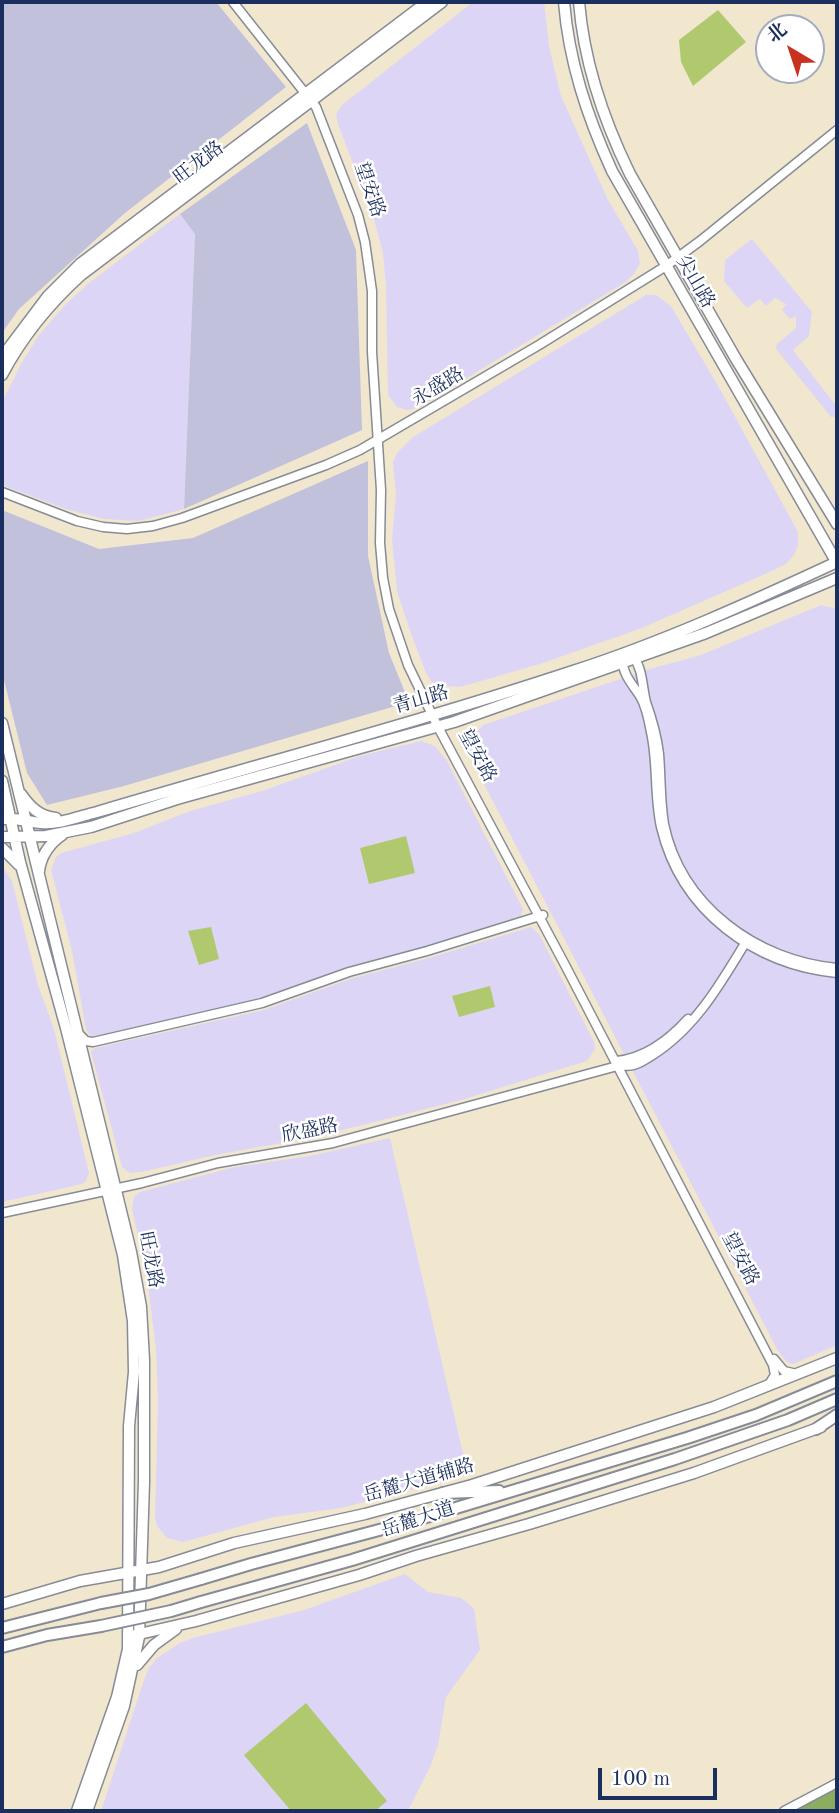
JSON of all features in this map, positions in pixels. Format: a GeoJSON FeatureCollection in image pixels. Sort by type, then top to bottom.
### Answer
{"type":"FeatureCollection","features":[{"type":"Feature","properties":{"kind":"highway","name":"岳麓大道"},"geometry":{"type":"LineString","coordinates":[[2,1628],[149,1594],[516,1490],[721,1427],[837,1381]]}},
{"type":"Feature","properties":{"kind":"highway","name":"岳麓大道"},"geometry":{"type":"LineString","coordinates":[[2,1647],[47,1635],[171,1611],[352,1560],[675,1459],[788,1420],[837,1399]]}},
{"type":"Feature","properties":{"kind":"highway"},"geometry":{"type":"LineString","coordinates":[[816,1429],[837,1418]]}},
{"type":"Feature","properties":{"kind":"highway"},"geometry":{"type":"LineString","coordinates":[[443,1493],[516,1490]]}},
{"type":"Feature","properties":{"kind":"main road","name":"旺龙路"},"geometry":{"type":"LineString","coordinates":[[2,375],[43,314],[80,275],[427,2]]}},
{"type":"Feature","properties":{"kind":"main road","name":"旺龙路"},"geometry":{"type":"LineString","coordinates":[[2,357],[48,296],[80,264],[442,2]]}},
{"type":"Feature","properties":{"kind":"main road","name":"尖山路"},"geometry":{"type":"LineString","coordinates":[[564,2],[573,62],[587,111],[612,171],[837,563]]}},
{"type":"Feature","properties":{"kind":"main road","name":"尖山路"},"geometry":{"type":"LineString","coordinates":[[579,2],[584,47],[609,128],[629,174],[837,524]]}},
{"type":"Feature","properties":{"kind":"main road","name":"青山路"},"geometry":{"type":"LineString","coordinates":[[6,818],[41,823],[74,818],[434,715],[625,652],[740,607],[837,563]]}},
{"type":"Feature","properties":{"kind":"main road","name":"青山路"},"geometry":{"type":"LineString","coordinates":[[2,837],[68,832],[440,726],[706,633],[837,578]]}},
{"type":"Feature","properties":{"kind":"main road","name":"旺龙路"},"geometry":{"type":"LineString","coordinates":[[2,723],[83,1060],[111,1188],[133,1321],[135,1360],[129,1426],[128,1572],[133,1635],[117,1697],[77,1811]]}},
{"type":"Feature","properties":{"kind":"main road","name":"旺龙路"},"geometry":{"type":"LineString","coordinates":[[2,781],[6,818],[15,836],[133,1261],[142,1315],[144,1391],[141,1571],[131,1679],[87,1811]]}},
{"type":"Feature","properties":{"kind":"main road"},"geometry":{"type":"LineString","coordinates":[[18,789],[32,807],[44,816],[74,818]]}},
{"type":"Feature","properties":{"kind":"main road"},"geometry":{"type":"LineString","coordinates":[[40,883],[40,863],[44,854],[56,839],[68,832]]}},
{"type":"Feature","properties":{"kind":"main road"},"geometry":{"type":"LineString","coordinates":[[2,848],[15,860],[25,879]]}},
{"type":"Feature","properties":{"kind":"main road","name":"岳麓大道辅路"},"geometry":{"type":"LineString","coordinates":[[2,1604],[80,1581],[141,1571],[234,1543],[333,1522],[443,1493],[592,1448],[765,1388],[837,1358]]}},
{"type":"Feature","properties":{"kind":"main road"},"geometry":{"type":"LineString","coordinates":[[133,1635],[197,1621],[529,1524],[694,1473],[816,1429]]}},
{"type":"Feature","properties":{"kind":"main road"},"geometry":{"type":"LineString","coordinates":[[131,1679],[137,1664],[153,1645],[177,1629],[197,1621]]}},
{"type":"Feature","properties":{"kind":"street","name":"望安路"},"geometry":{"type":"LineString","coordinates":[[233,2],[311,95],[350,194],[365,242],[372,291],[372,352],[387,578],[401,636],[434,715],[776,1362],[784,1371],[800,1374]]}},
{"type":"Feature","properties":{"kind":"street","name":"永盛路"},"geometry":{"type":"LineString","coordinates":[[679,259],[837,130]]}},
{"type":"Feature","properties":{"kind":"street","name":"永盛路"},"geometry":{"type":"LineString","coordinates":[[2,494],[76,525],[128,533],[154,530],[183,522],[327,469],[380,441],[667,268],[837,135]]}},
{"type":"Feature","properties":{"kind":"street"},"geometry":{"type":"LineString","coordinates":[[744,940],[698,893],[684,875],[673,852],[662,812],[657,741],[635,658],[625,652],[622,663],[641,698],[650,729],[659,813],[673,863],[688,888],[702,905],[744,940],[793,961],[837,971]]}},
{"type":"Feature","properties":{"kind":"street"},"geometry":{"type":"LineString","coordinates":[[75,1028],[83,1039],[93,1042],[237,1009],[262,1003],[349,972],[542,917]]}},
{"type":"Feature","properties":{"kind":"street"},"geometry":{"type":"LineString","coordinates":[[83,1060],[86,1050],[94,1045],[263,1006],[350,975],[428,954],[542,917]]}},
{"type":"Feature","properties":{"kind":"street","name":"欣盛路"},"geometry":{"type":"LineString","coordinates":[[2,1211],[218,1163],[333,1143],[618,1063],[634,1066],[659,1052],[683,1033],[705,1005],[744,940]]}},
{"type":"Feature","properties":{"kind":"street","name":"望安路"},"geometry":{"type":"LineString","coordinates":[[618,1063],[775,1370],[774,1379],[765,1388]]}},
{"type":"Feature","properties":{"kind":"street"},"geometry":{"type":"LineString","coordinates":[[784,1811],[837,1783]]}},
{"type":"Feature","properties":{"kind":"shaded area"},"geometry":{"type":"Polygon","coordinates":[[[2,2],[216,2],[286,87],[125,213],[19,309],[2,333],[2,2]]]}},
{"type":"Feature","properties":{"kind":"shaded area"},"geometry":{"type":"Polygon","coordinates":[[[473,2],[544,2],[549,46],[561,96],[608,200],[638,251],[640,263],[634,274],[624,283],[417,408],[407,410],[397,407],[388,395],[383,253],[373,216],[336,114],[342,105],[473,2]]]}},
{"type":"Feature","properties":{"kind":"shaded area"},"geometry":{"type":"Polygon","coordinates":[[[307,123],[356,250],[362,430],[184,509],[195,234],[180,214],[307,123]]]}},
{"type":"Feature","properties":{"kind":"shaded area"},"geometry":{"type":"Polygon","coordinates":[[[180,214],[195,233],[184,509],[139,521],[104,519],[66,509],[2,485],[2,402],[39,335],[89,283],[180,214]]]}},
{"type":"Feature","properties":{"kind":"shaded area"},"geometry":{"type":"Polygon","coordinates":[[[752,239],[812,312],[809,336],[793,350],[837,407],[837,415],[834,417],[831,417],[776,349],[777,344],[796,328],[796,316],[790,319],[782,310],[786,304],[775,298],[766,306],[760,299],[747,308],[724,281],[725,260],[752,239]]]}},
{"type":"Feature","properties":{"kind":"shaded area"},"geometry":{"type":"Polygon","coordinates":[[[646,295],[656,295],[671,306],[721,391],[798,532],[798,545],[794,555],[786,564],[772,571],[642,628],[540,664],[460,687],[437,685],[426,673],[397,591],[392,539],[396,495],[393,462],[397,453],[413,437],[646,295]]]}},
{"type":"Feature","properties":{"kind":"shaded area"},"geometry":{"type":"Polygon","coordinates":[[[368,461],[368,556],[389,653],[409,702],[124,786],[47,805],[27,773],[2,672],[2,510],[99,549],[193,538],[368,461]]]}},
{"type":"Feature","properties":{"kind":"shaded area"},"geometry":{"type":"Polygon","coordinates":[[[821,605],[837,609],[837,1345],[793,1364],[787,1362],[778,1351],[469,755],[469,746],[471,738],[483,725],[650,669],[701,655],[821,605]]]}},
{"type":"Feature","properties":{"kind":"shaded area"},"geometry":{"type":"Polygon","coordinates":[[[421,741],[435,746],[447,761],[523,909],[521,916],[350,968],[261,999],[90,1035],[86,1029],[72,951],[51,870],[56,857],[61,853],[134,833],[190,811],[262,791],[360,756],[421,741]]]}},
{"type":"Feature","properties":{"kind":"shaded area"},"geometry":{"type":"Polygon","coordinates":[[[2,866],[12,881],[38,985],[54,1029],[89,1173],[82,1184],[2,1202],[2,866]]]}},
{"type":"Feature","properties":{"kind":"shaded area"},"geometry":{"type":"Polygon","coordinates":[[[531,927],[539,934],[594,1042],[595,1049],[587,1061],[461,1100],[315,1137],[215,1155],[142,1172],[130,1173],[122,1167],[91,1052],[95,1048],[264,1010],[350,979],[531,927]]]}},
{"type":"Feature","properties":{"kind":"shaded area"},"geometry":{"type":"Polygon","coordinates":[[[390,1138],[468,1475],[341,1508],[274,1517],[183,1542],[167,1538],[157,1526],[155,1518],[158,1402],[156,1349],[146,1269],[132,1210],[134,1197],[140,1192],[235,1167],[310,1156],[390,1138]]]}},
{"type":"Feature","properties":{"kind":"shaded area"},"geometry":{"type":"Polygon","coordinates":[[[405,1574],[428,1592],[461,1598],[474,1609],[480,1650],[446,1697],[438,1745],[408,1811],[101,1811],[144,1680],[157,1658],[193,1638],[304,1610],[405,1574]]]}},
{"type":"Feature","properties":{"kind":"green space"},"geometry":{"type":"Polygon","coordinates":[[[718,10],[746,42],[693,86],[681,62],[679,40],[718,10]]]}},
{"type":"Feature","properties":{"kind":"green space"},"geometry":{"type":"Polygon","coordinates":[[[406,836],[415,873],[369,884],[360,848],[406,836]]]}},
{"type":"Feature","properties":{"kind":"green space"},"geometry":{"type":"Polygon","coordinates":[[[211,927],[219,959],[199,965],[188,931],[211,927]]]}},
{"type":"Feature","properties":{"kind":"green space"},"geometry":{"type":"Polygon","coordinates":[[[490,986],[495,1007],[459,1017],[452,996],[490,986]]]}},
{"type":"Feature","properties":{"kind":"green space"},"geometry":{"type":"Polygon","coordinates":[[[306,1703],[387,1801],[375,1811],[291,1811],[244,1755],[306,1703]]]}},
{"type":"Feature","properties":{"kind":"green space"},"geometry":{"type":"Polygon","coordinates":[[[837,1783],[837,1811],[784,1811],[837,1783]]]}}]}
